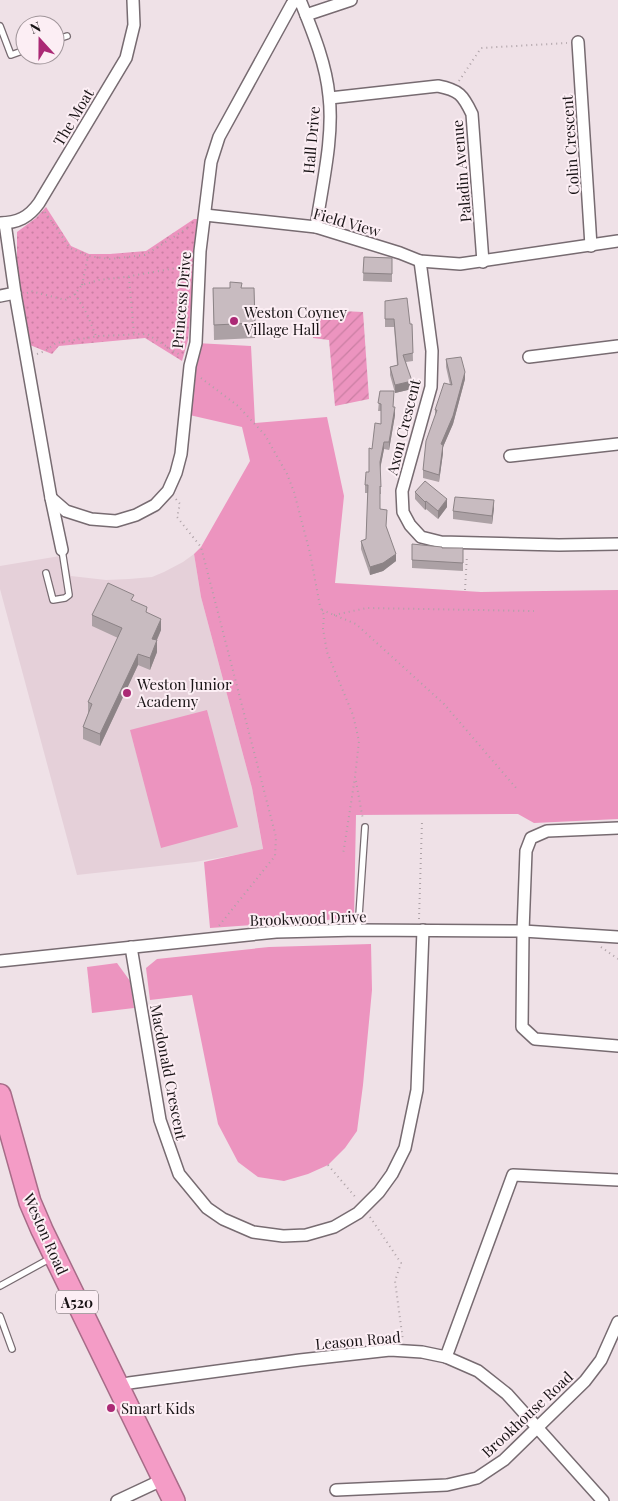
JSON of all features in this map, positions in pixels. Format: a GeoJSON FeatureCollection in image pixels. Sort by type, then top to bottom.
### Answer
{"type":"FeatureCollection","features":[{"type":"Feature","properties":{"kind":"highway","name":"Weston Road"},"geometry":{"type":"LineString","coordinates":[[0,1096],[30,1202],[54,1256],[174,1501]]}},
{"type":"Feature","properties":{"kind":"street","name":"The Moat"},"geometry":{"type":"LineString","coordinates":[[2,223],[19,221],[30,215],[126,58],[134,25],[133,0]]}},
{"type":"Feature","properties":{"kind":"street","name":"Hall Drive"},"geometry":{"type":"LineString","coordinates":[[299,0],[306,15],[327,79],[330,98],[330,127],[316,227]]}},
{"type":"Feature","properties":{"kind":"street","name":"Princess Drive"},"geometry":{"type":"LineString","coordinates":[[51,498],[66,510],[91,519],[116,521],[136,515],[154,505],[168,491],[176,473],[181,454],[190,366],[196,342],[200,264],[210,162],[219,137],[292,4],[299,0]]}},
{"type":"Feature","properties":{"kind":"street"},"geometry":{"type":"LineString","coordinates":[[306,15],[351,0]]}},
{"type":"Feature","properties":{"kind":"street","name":"Colin Crescent"},"geometry":{"type":"LineString","coordinates":[[578,42],[591,246]]}},
{"type":"Feature","properties":{"kind":"street"},"geometry":{"type":"LineString","coordinates":[[330,98],[438,86],[453,89]]}},
{"type":"Feature","properties":{"kind":"street","name":"Paladin Avenue"},"geometry":{"type":"LineString","coordinates":[[453,89],[464,97],[472,114],[483,262]]}},
{"type":"Feature","properties":{"kind":"street","name":"Field View"},"geometry":{"type":"LineString","coordinates":[[204,217],[316,227],[420,261]]}},
{"type":"Feature","properties":{"kind":"street"},"geometry":{"type":"LineString","coordinates":[[2,223],[62,550]]}},
{"type":"Feature","properties":{"kind":"street"},"geometry":{"type":"LineString","coordinates":[[420,261],[460,264],[483,262],[618,241]]}},
{"type":"Feature","properties":{"kind":"street","name":"Axon Crescent"},"geometry":{"type":"LineString","coordinates":[[420,261],[432,351],[430,387],[402,491],[402,512],[410,525],[421,537],[441,542],[559,545],[618,544]]}},
{"type":"Feature","properties":{"kind":"street"},"geometry":{"type":"LineString","coordinates":[[0,296],[15,295]]}},
{"type":"Feature","properties":{"kind":"street"},"geometry":{"type":"LineString","coordinates":[[529,358],[618,346]]}},
{"type":"Feature","properties":{"kind":"street"},"geometry":{"type":"LineString","coordinates":[[510,456],[618,444]]}},
{"type":"Feature","properties":{"kind":"street"},"geometry":{"type":"LineString","coordinates":[[618,828],[548,830],[531,838],[526,850],[522,1027],[535,1039],[618,1046]]}},
{"type":"Feature","properties":{"kind":"street","name":"Brookwood Drive"},"geometry":{"type":"LineString","coordinates":[[0,962],[276,932],[358,930],[523,931],[618,937]]}},
{"type":"Feature","properties":{"kind":"street","name":"Macdonald Crescent"},"geometry":{"type":"LineString","coordinates":[[131,947],[160,1120],[179,1174],[207,1208],[223,1219],[254,1232],[283,1236],[306,1235],[334,1226],[358,1213],[380,1192],[392,1174],[405,1148],[417,1090],[421,930]]}},
{"type":"Feature","properties":{"kind":"street"},"geometry":{"type":"LineString","coordinates":[[446,1358],[513,1175],[618,1180]]}},
{"type":"Feature","properties":{"kind":"street","name":"Brookhouse Road"},"geometry":{"type":"LineString","coordinates":[[336,1490],[448,1485],[477,1478],[504,1460],[586,1381],[601,1360],[618,1322]]}},
{"type":"Feature","properties":{"kind":"street","name":"Leason Road"},"geometry":{"type":"LineString","coordinates":[[118,1388],[129,1383],[390,1350],[446,1358],[478,1371],[508,1394],[603,1501]]}},
{"type":"Feature","properties":{"kind":"street"},"geometry":{"type":"LineString","coordinates":[[117,1501],[164,1479]]}},
{"type":"Feature","properties":{"kind":"lane"},"geometry":{"type":"LineString","coordinates":[[0,26],[11,55],[15,54]]}},
{"type":"Feature","properties":{"kind":"lane"},"geometry":{"type":"LineString","coordinates":[[46,573],[53,600],[65,598],[69,595],[62,550]]}},
{"type":"Feature","properties":{"kind":"lane"},"geometry":{"type":"LineString","coordinates":[[358,930],[365,827]]}},
{"type":"Feature","properties":{"kind":"lane"},"geometry":{"type":"LineString","coordinates":[[0,1286],[54,1256]]}},
{"type":"Feature","properties":{"kind":"lane"},"geometry":{"type":"LineString","coordinates":[[0,1316],[12,1349]]}},
{"type":"Feature","properties":{"kind":"path"},"geometry":{"type":"LineString","coordinates":[[453,89],[482,48],[578,42]]}},
{"type":"Feature","properties":{"kind":"path"},"geometry":{"type":"LineString","coordinates":[[39,203],[70,248],[88,256],[110,259],[145,255],[204,217]]}},
{"type":"Feature","properties":{"kind":"path"},"geometry":{"type":"LineString","coordinates":[[15,295],[31,292],[65,300],[75,294],[82,285],[88,256]]}},
{"type":"Feature","properties":{"kind":"path"},"geometry":{"type":"LineString","coordinates":[[82,285],[99,280],[129,277],[200,264]]}},
{"type":"Feature","properties":{"kind":"path"},"geometry":{"type":"LineString","coordinates":[[129,277],[134,335]]}},
{"type":"Feature","properties":{"kind":"path"},"geometry":{"type":"LineString","coordinates":[[75,294],[87,314],[96,337]]}},
{"type":"Feature","properties":{"kind":"path"},"geometry":{"type":"LineString","coordinates":[[26,358],[45,351],[56,343],[96,337],[148,334],[238,406],[265,435],[294,492],[324,615],[323,629],[327,652],[353,715],[359,741],[343,855]]}},
{"type":"Feature","properties":{"kind":"path"},"geometry":{"type":"LineString","coordinates":[[168,491],[180,504],[177,518],[201,547],[276,837],[275,856],[209,939]]}},
{"type":"Feature","properties":{"kind":"path"},"geometry":{"type":"LineString","coordinates":[[465,590],[468,542]]}},
{"type":"Feature","properties":{"kind":"path"},"geometry":{"type":"LineString","coordinates":[[334,615],[367,608],[534,611]]}},
{"type":"Feature","properties":{"kind":"path"},"geometry":{"type":"LineString","coordinates":[[322,610],[356,624],[444,704],[517,789]]}},
{"type":"Feature","properties":{"kind":"path"},"geometry":{"type":"LineString","coordinates":[[355,777],[365,827]]}},
{"type":"Feature","properties":{"kind":"path"},"geometry":{"type":"LineString","coordinates":[[421,930],[422,821]]}},
{"type":"Feature","properties":{"kind":"path"},"geometry":{"type":"LineString","coordinates":[[328,1165],[364,1207],[401,1263],[395,1281],[404,1351]]}},
{"type":"Feature","properties":{"kind":"shaded area"},"geometry":{"type":"Polygon","coordinates":[[[46,207],[71,246],[89,254],[146,251],[194,219],[199,219],[188,340],[182,361],[145,338],[59,346],[52,354],[30,345],[17,285],[17,232],[36,218],[46,207]]]}},
{"type":"Feature","properties":{"kind":"shaded area"},"geometry":{"type":"Polygon","coordinates":[[[319,310],[363,312],[369,399],[335,406],[329,340],[313,338],[319,310]]]}},
{"type":"Feature","properties":{"kind":"shaded area"},"geometry":{"type":"Polygon","coordinates":[[[196,343],[251,346],[255,423],[327,417],[344,496],[335,583],[481,592],[618,590],[618,819],[534,823],[518,814],[356,815],[354,918],[210,928],[204,862],[263,849],[252,788],[201,597],[194,554],[201,547],[250,461],[242,427],[185,414],[196,343]]]}},
{"type":"Feature","properties":{"kind":"shaded area","name":"Weston Junior Academy"},"geometry":{"type":"Polygon","coordinates":[[[194,554],[201,597],[252,788],[263,850],[195,862],[77,875],[0,589],[0,566],[66,555],[71,576],[106,580],[129,579],[152,577],[183,562],[194,554]]]}},
{"type":"Feature","properties":{"kind":"shaded area"},"geometry":{"type":"Polygon","coordinates":[[[207,710],[238,827],[161,848],[130,730],[207,710]]]}},
{"type":"Feature","properties":{"kind":"shaded area"},"geometry":{"type":"Polygon","coordinates":[[[371,944],[372,990],[357,1131],[345,1148],[328,1165],[308,1174],[284,1181],[258,1177],[238,1162],[218,1124],[192,995],[150,1000],[146,968],[157,959],[269,947],[371,944]]]}},
{"type":"Feature","properties":{"kind":"shaded area"},"geometry":{"type":"Polygon","coordinates":[[[117,963],[130,981],[134,1008],[92,1013],[87,967],[117,963]]]}},
{"type":"Feature","properties":{"kind":"building"},"geometry":{"type":"Polygon","coordinates":[[[364,257],[392,258],[392,274],[363,273],[364,257]]]}},
{"type":"Feature","properties":{"kind":"building"},"geometry":{"type":"Polygon","coordinates":[[[230,282],[242,283],[241,288],[254,288],[255,323],[214,325],[213,288],[230,288],[230,282]]]}},
{"type":"Feature","properties":{"kind":"building"},"geometry":{"type":"Polygon","coordinates":[[[407,298],[410,324],[412,324],[413,353],[403,355],[412,381],[395,385],[390,367],[398,365],[394,319],[385,319],[385,301],[407,298]]]}},
{"type":"Feature","properties":{"kind":"building"},"geometry":{"type":"Polygon","coordinates":[[[461,357],[465,372],[453,416],[441,444],[443,445],[439,475],[423,470],[426,441],[444,383],[452,385],[446,359],[461,357]]]}},
{"type":"Feature","properties":{"kind":"building"},"geometry":{"type":"Polygon","coordinates":[[[380,391],[394,391],[393,407],[395,407],[389,442],[384,442],[380,462],[380,509],[387,510],[386,526],[396,554],[383,563],[370,567],[361,541],[366,539],[368,485],[365,485],[366,472],[369,472],[369,448],[372,449],[375,423],[381,424],[381,404],[378,403],[380,391]]]}},
{"type":"Feature","properties":{"kind":"building"},"geometry":{"type":"Polygon","coordinates":[[[425,481],[447,499],[438,511],[415,492],[425,481]]]}},
{"type":"Feature","properties":{"kind":"building"},"geometry":{"type":"Polygon","coordinates":[[[455,497],[494,500],[492,516],[453,511],[455,497]]]}},
{"type":"Feature","properties":{"kind":"building"},"geometry":{"type":"Polygon","coordinates":[[[412,544],[442,548],[463,548],[463,563],[412,560],[412,544]]]}},
{"type":"Feature","properties":{"kind":"building"},"geometry":{"type":"Polygon","coordinates":[[[108,583],[134,595],[131,600],[147,607],[146,612],[161,619],[152,639],[157,640],[150,658],[138,654],[100,734],[83,727],[92,704],[88,702],[122,628],[92,615],[108,583]]]}},
{"type":"Feature","properties":{"kind":"place","name":"Weston Coyney Village Hall"},"geometry":{"type":"Point","coordinates":[234,321]}},
{"type":"Feature","properties":{"kind":"place","name":"Weston Junior Academy"},"geometry":{"type":"Point","coordinates":[127,693]}},
{"type":"Feature","properties":{"kind":"place","name":"Smart Kids"},"geometry":{"type":"Point","coordinates":[111,1408]}}]}
